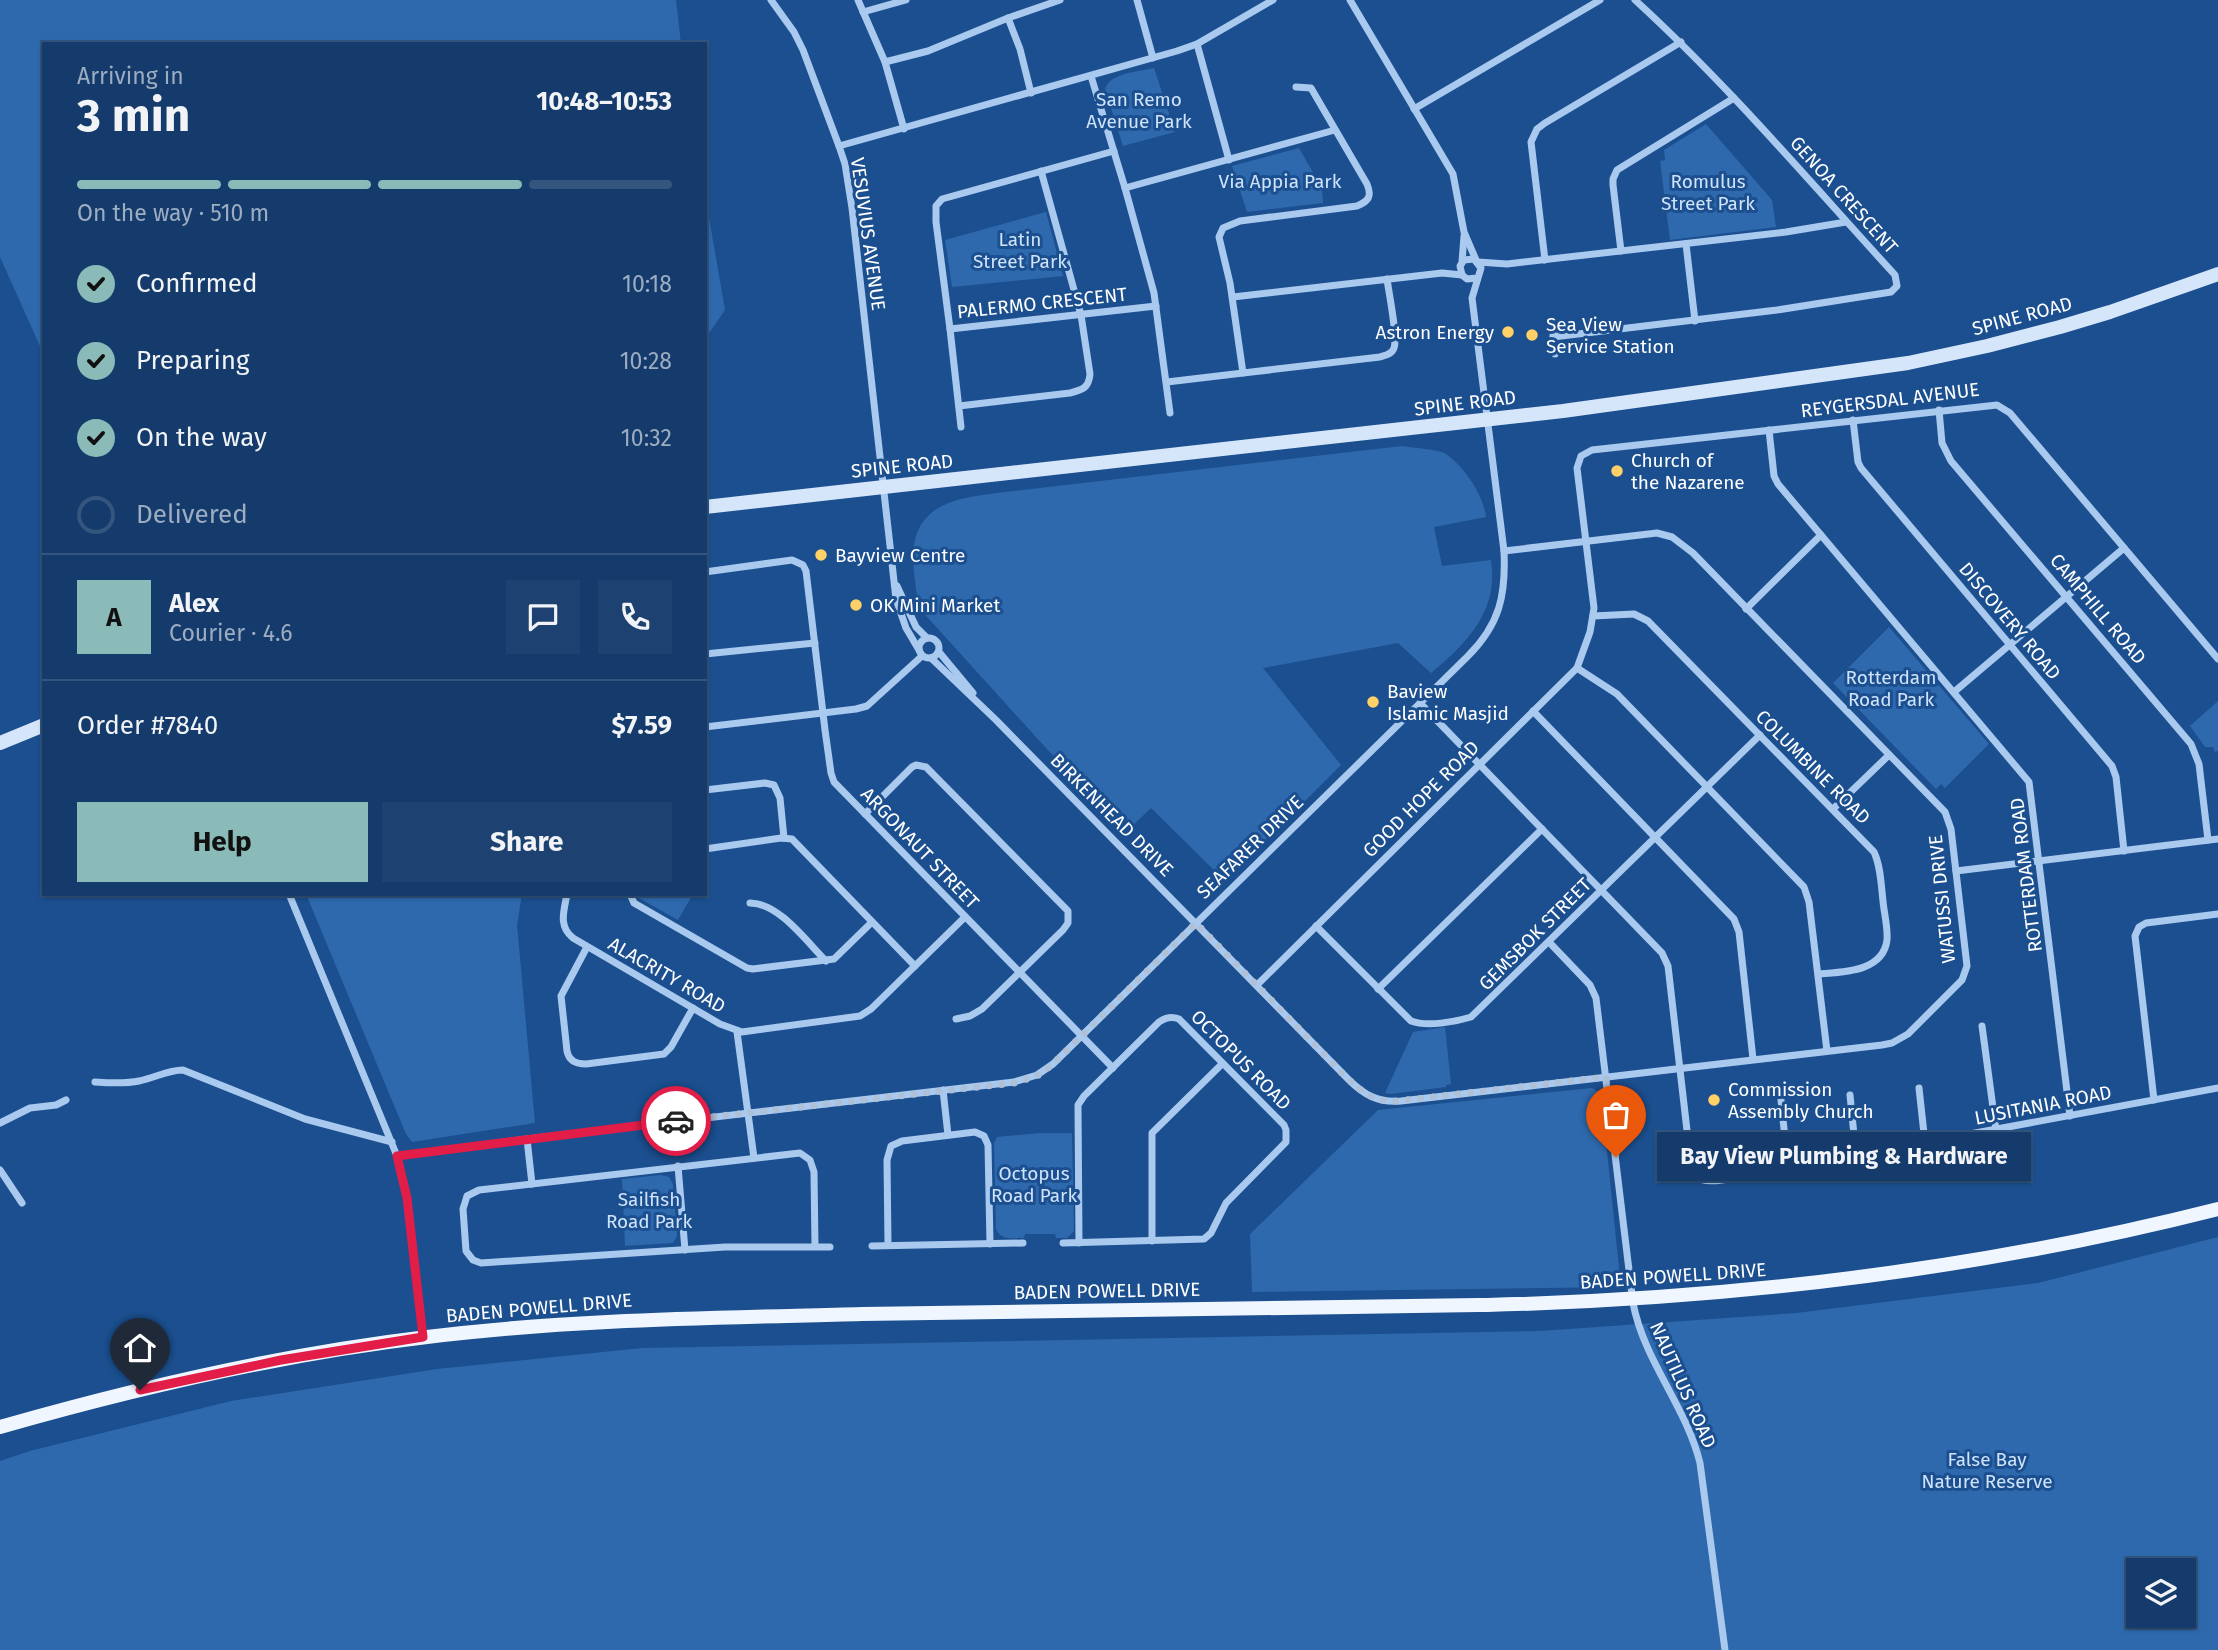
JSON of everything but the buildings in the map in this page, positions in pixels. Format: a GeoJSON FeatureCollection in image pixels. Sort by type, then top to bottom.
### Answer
{"type":"FeatureCollection","features":[{"type":"Feature","properties":{"kind":"main road","name":"SPINE ROAD"},"geometry":{"type":"LineString","coordinates":[[707,506],[1486,420],[1786,382],[1908,363],[1987,346],[2110,312],[2218,274]]}},
{"type":"Feature","properties":{"kind":"main road"},"geometry":{"type":"LineString","coordinates":[[0,743],[42,726]]}},
{"type":"Feature","properties":{"kind":"main road","name":"BADEN POWELL DRIVE"},"geometry":{"type":"LineString","coordinates":[[0,1427],[140,1390],[230,1370],[316,1353],[423,1337],[547,1325],[696,1317],[1473,1305],[1647,1299],[1800,1286],[1925,1269],[2061,1245],[2218,1209]]}},
{"type":"Feature","properties":{"kind":"street","name":"VESUVIUS AVENUE"},"geometry":{"type":"LineString","coordinates":[[771,0],[794,32],[803,50],[845,164],[884,488]]}},
{"type":"Feature","properties":{"kind":"street"},"geometry":{"type":"LineString","coordinates":[[858,0],[885,62],[904,129]]}},
{"type":"Feature","properties":{"kind":"street"},"geometry":{"type":"LineString","coordinates":[[863,12],[906,0]]}},
{"type":"Feature","properties":{"kind":"street"},"geometry":{"type":"LineString","coordinates":[[885,62],[928,51],[1060,0]]}},
{"type":"Feature","properties":{"kind":"street"},"geometry":{"type":"LineString","coordinates":[[1137,0],[1153,58]]}},
{"type":"Feature","properties":{"kind":"street"},"geometry":{"type":"LineString","coordinates":[[839,146],[1197,44],[1273,0]]}},
{"type":"Feature","properties":{"kind":"street"},"geometry":{"type":"LineString","coordinates":[[1350,0],[1453,174],[1464,232],[1481,268],[1472,299]]}},
{"type":"Feature","properties":{"kind":"street"},"geometry":{"type":"LineString","coordinates":[[1414,109],[1600,0]]}},
{"type":"Feature","properties":{"kind":"street","name":"GENOA CRESCENT"},"geometry":{"type":"LineString","coordinates":[[1553,337],[1777,310],[1891,292],[1897,286],[1895,275],[1734,98],[1681,41],[1635,0]]}},
{"type":"Feature","properties":{"kind":"street"},"geometry":{"type":"LineString","coordinates":[[1008,19],[1020,48],[1031,93]]}},
{"type":"Feature","properties":{"kind":"street"},"geometry":{"type":"LineString","coordinates":[[1545,260],[1531,142],[1533,135],[1545,123],[1681,41]]}},
{"type":"Feature","properties":{"kind":"street"},"geometry":{"type":"LineString","coordinates":[[1197,44],[1229,160]]}},
{"type":"Feature","properties":{"kind":"street"},"geometry":{"type":"LineString","coordinates":[[1091,76],[1115,150],[1156,306],[1170,413]]}},
{"type":"Feature","properties":{"kind":"street"},"geometry":{"type":"LineString","coordinates":[[1243,373],[1233,297],[1219,243],[1220,232],[1240,221],[1357,206],[1368,201],[1370,190],[1311,88],[1296,87]]}},
{"type":"Feature","properties":{"kind":"street"},"geometry":{"type":"LineString","coordinates":[[1621,251],[1613,185],[1618,170],[1734,98]]}},
{"type":"Feature","properties":{"kind":"street"},"geometry":{"type":"LineString","coordinates":[[1125,188],[1335,130]]}},
{"type":"Feature","properties":{"kind":"street","name":"PALERMO CRESCENT"},"geometry":{"type":"LineString","coordinates":[[1115,150],[942,199],[938,203],[936,222],[950,329],[1156,306]]}},
{"type":"Feature","properties":{"kind":"street"},"geometry":{"type":"LineString","coordinates":[[959,406],[1070,393],[1083,390],[1088,383],[1090,374],[1082,315],[1041,171]]}},
{"type":"Feature","properties":{"kind":"street"},"geometry":{"type":"LineString","coordinates":[[1442,273],[1468,259],[1499,265],[1786,232],[1846,222]]}},
{"type":"Feature","properties":{"kind":"street"},"geometry":{"type":"LineString","coordinates":[[1464,232],[1461,264],[1472,299]]}},
{"type":"Feature","properties":{"kind":"street"},"geometry":{"type":"LineString","coordinates":[[1686,244],[1695,321]]}},
{"type":"Feature","properties":{"kind":"street"},"geometry":{"type":"LineString","coordinates":[[1233,297],[1442,273],[1471,280],[1499,265]]}},
{"type":"Feature","properties":{"kind":"street"},"geometry":{"type":"LineString","coordinates":[[1167,382],[1390,354],[1395,347],[1395,335],[1387,279]]}},
{"type":"Feature","properties":{"kind":"street","name":"SEAFARER DRIVE"},"geometry":{"type":"LineString","coordinates":[[397,1156],[1014,1083],[1037,1076],[1053,1064],[1473,651],[1493,624],[1502,602],[1504,551],[1472,299]]}},
{"type":"Feature","properties":{"kind":"street"},"geometry":{"type":"LineString","coordinates":[[1552,322],[1555,354]]}},
{"type":"Feature","properties":{"kind":"street"},"geometry":{"type":"LineString","coordinates":[[950,329],[961,427]]}},
{"type":"Feature","properties":{"kind":"street","name":"REYGERSDAL AVENUE"},"geometry":{"type":"LineString","coordinates":[[1586,541],[1577,468],[1581,456],[1592,450],[1992,404],[2004,408],[2218,659]]}},
{"type":"Feature","properties":{"kind":"street","name":"CAMPHILL ROAD"},"geometry":{"type":"LineString","coordinates":[[1939,410],[1942,443],[1951,461],[2194,750],[2199,764],[2208,841]]}},
{"type":"Feature","properties":{"kind":"street","name":"DISCOVERY ROAD"},"geometry":{"type":"LineString","coordinates":[[1853,420],[1861,468],[2112,766],[2116,777],[2124,851]]}},
{"type":"Feature","properties":{"kind":"street","name":"ROTTERDAM ROAD"},"geometry":{"type":"LineString","coordinates":[[1769,430],[1774,476],[1778,484],[2029,782],[2070,1116]]}},
{"type":"Feature","properties":{"kind":"street"},"geometry":{"type":"LineString","coordinates":[[884,488],[895,599],[900,615],[920,653],[931,658],[939,652],[940,645],[937,640],[927,638],[916,627],[894,579]]}},
{"type":"Feature","properties":{"kind":"street","name":"WATUSSI DRIVE"},"geometry":{"type":"LineString","coordinates":[[1504,551],[1657,533],[1672,537],[1693,553],[1945,812],[1951,829],[1967,966],[1962,981],[1901,1039],[1892,1043],[1681,1068]]}},
{"type":"Feature","properties":{"kind":"street"},"geometry":{"type":"LineString","coordinates":[[1746,609],[1821,536]]}},
{"type":"Feature","properties":{"kind":"street","name":"GOOD HOPE ROAD"},"geometry":{"type":"LineString","coordinates":[[1257,985],[1577,668],[1593,616],[1586,541]]}},
{"type":"Feature","properties":{"kind":"street"},"geometry":{"type":"LineString","coordinates":[[1954,692],[2124,548]]}},
{"type":"Feature","properties":{"kind":"street","name":"ARGONAUT STREET"},"geometry":{"type":"LineString","coordinates":[[707,572],[780,561],[799,561],[803,565],[806,571],[822,713],[834,782],[1113,1068]]}},
{"type":"Feature","properties":{"kind":"street","name":"COLUMBINE ROAD"},"geometry":{"type":"LineString","coordinates":[[1593,616],[1642,616],[1876,857],[1887,940],[1882,952],[1865,968],[1819,974]]}},
{"type":"Feature","properties":{"kind":"street"},"geometry":{"type":"LineString","coordinates":[[920,653],[919,643],[927,638]]}},
{"type":"Feature","properties":{"kind":"street"},"geometry":{"type":"LineString","coordinates":[[707,654],[815,643]]}},
{"type":"Feature","properties":{"kind":"street","name":"BIRKENHEAD DRIVE"},"geometry":{"type":"LineString","coordinates":[[939,652],[996,720]]}},
{"type":"Feature","properties":{"kind":"street"},"geometry":{"type":"LineString","coordinates":[[707,727],[867,706],[920,653]]}},
{"type":"Feature","properties":{"kind":"street","name":"BIRKENHEAD DRIVE"},"geometry":{"type":"LineString","coordinates":[[931,658],[996,720],[1360,1090],[1377,1100],[1398,1101],[1681,1068]]}},
{"type":"Feature","properties":{"kind":"street"},"geometry":{"type":"LineString","coordinates":[[1577,668],[1617,694],[1804,887],[1809,902],[1827,1051]]}},
{"type":"Feature","properties":{"kind":"street"},"geometry":{"type":"LineString","coordinates":[[1420,703],[1659,947],[1665,959],[1681,1068]]}},
{"type":"Feature","properties":{"kind":"street"},"geometry":{"type":"LineString","coordinates":[[1533,711],[1737,924],[1753,1059]]}},
{"type":"Feature","properties":{"kind":"street","name":"GEMSBOK STREET"},"geometry":{"type":"LineString","coordinates":[[1316,926],[1404,1016],[1416,1023],[1463,1020],[1478,1012],[1760,735]]}},
{"type":"Feature","properties":{"kind":"street"},"geometry":{"type":"LineString","coordinates":[[1832,810],[1889,755]]}},
{"type":"Feature","properties":{"kind":"street"},"geometry":{"type":"LineString","coordinates":[[865,814],[912,767],[926,767],[1066,908],[1068,923],[1063,930],[982,1009],[970,1016],[956,1019]]}},
{"type":"Feature","properties":{"kind":"street"},"geometry":{"type":"LineString","coordinates":[[707,790],[765,783],[774,785],[780,798],[784,838]]}},
{"type":"Feature","properties":{"kind":"street"},"geometry":{"type":"LineString","coordinates":[[1378,989],[1542,829]]}},
{"type":"Feature","properties":{"kind":"street"},"geometry":{"type":"LineString","coordinates":[[707,849],[792,839],[915,966]]}},
{"type":"Feature","properties":{"kind":"street"},"geometry":{"type":"LineString","coordinates":[[1956,871],[2218,839]]}},
{"type":"Feature","properties":{"kind":"street"},"geometry":{"type":"LineString","coordinates":[[290,896],[397,1156],[407,1198],[423,1337]]}},
{"type":"Feature","properties":{"kind":"street","name":"ALACRITY ROAD"},"geometry":{"type":"LineString","coordinates":[[567,896],[563,919],[565,929],[573,938],[692,1008],[737,1031],[860,1016],[871,1009],[965,917]]}},
{"type":"Feature","properties":{"kind":"street"},"geometry":{"type":"LineString","coordinates":[[631,896],[634,903],[747,968],[826,961],[840,954],[871,923]]}},
{"type":"Feature","properties":{"kind":"street"},"geometry":{"type":"LineString","coordinates":[[750,903],[759,903],[775,910],[826,961]]}},
{"type":"Feature","properties":{"kind":"street"},"geometry":{"type":"LineString","coordinates":[[2154,1100],[2135,936],[2146,923],[2218,916]]}},
{"type":"Feature","properties":{"kind":"street","name":"NAUTILUS ROAD"},"geometry":{"type":"LineString","coordinates":[[1549,942],[1594,990],[1634,1311],[1646,1348],[1691,1432],[1696,1447],[1725,1650]]}},
{"type":"Feature","properties":{"kind":"street"},"geometry":{"type":"LineString","coordinates":[[587,947],[561,996],[567,1051],[575,1062],[586,1064],[664,1054],[671,1047],[692,1008]]}},
{"type":"Feature","properties":{"kind":"street","name":"OCTOPUS ROAD"},"geometry":{"type":"LineString","coordinates":[[1063,1243],[1199,1241],[1207,1237],[1226,1203],[1286,1143],[1286,1130],[1283,1125],[1180,1019],[1171,1017],[1159,1023],[1078,1105],[1079,1242]]}},
{"type":"Feature","properties":{"kind":"street"},"geometry":{"type":"LineString","coordinates":[[1982,1026],[1996,1129]]}},
{"type":"Feature","properties":{"kind":"street"},"geometry":{"type":"LineString","coordinates":[[737,1031],[754,1158]]}},
{"type":"Feature","properties":{"kind":"street"},"geometry":{"type":"LineString","coordinates":[[1152,1241],[1152,1133],[1222,1064]]}},
{"type":"Feature","properties":{"kind":"street","name":"LUSITANIA ROAD"},"geometry":{"type":"LineString","coordinates":[[1681,1068],[1692,1171],[1697,1178],[1714,1181],[2218,1088]]}},
{"type":"Feature","properties":{"kind":"street"},"geometry":{"type":"LineString","coordinates":[[94,1082],[138,1081],[183,1070],[305,1119],[392,1142]]}},
{"type":"Feature","properties":{"kind":"street"},"geometry":{"type":"LineString","coordinates":[[1919,1087],[1925,1143]]}},
{"type":"Feature","properties":{"kind":"street"},"geometry":{"type":"LineString","coordinates":[[943,1090],[948,1135]]}},
{"type":"Feature","properties":{"kind":"street"},"geometry":{"type":"LineString","coordinates":[[1850,1095],[1856,1156]]}},
{"type":"Feature","properties":{"kind":"street"},"geometry":{"type":"LineString","coordinates":[[0,1122],[30,1108],[56,1105],[66,1100]]}},
{"type":"Feature","properties":{"kind":"street"},"geometry":{"type":"LineString","coordinates":[[1781,1100],[1788,1167]]}},
{"type":"Feature","properties":{"kind":"street"},"geometry":{"type":"LineString","coordinates":[[888,1245],[887,1160],[891,1146],[902,1141],[975,1132],[987,1140],[990,1244]]}},
{"type":"Feature","properties":{"kind":"street"},"geometry":{"type":"LineString","coordinates":[[527,1139],[532,1184]]}},
{"type":"Feature","properties":{"kind":"street"},"geometry":{"type":"LineString","coordinates":[[815,1246],[814,1171],[810,1160],[800,1153],[479,1190],[467,1196],[463,1209],[466,1251],[473,1260],[487,1263],[685,1250],[830,1247]]}},
{"type":"Feature","properties":{"kind":"street"},"geometry":{"type":"LineString","coordinates":[[678,1167],[685,1250]]}},
{"type":"Feature","properties":{"kind":"street"},"geometry":{"type":"LineString","coordinates":[[0,1170],[22,1203]]}},
{"type":"Feature","properties":{"kind":"street"},"geometry":{"type":"LineString","coordinates":[[872,1246],[1023,1243]]}},
{"type":"Feature","properties":{"kind":"green space"},"geometry":{"type":"Polygon","coordinates":[[[0,0],[676,0],[681,42],[42,42],[42,351],[0,257],[0,0]]]}},
{"type":"Feature","properties":{"kind":"green space","name":"San Remo Avenue Park"},"geometry":{"type":"Polygon","coordinates":[[[1154,68],[1175,132],[1123,146],[1105,89],[1108,83],[1119,76],[1154,68]]]}},
{"type":"Feature","properties":{"kind":"green space","name":"Romulus Street Park"},"geometry":{"type":"Polygon","coordinates":[[[1706,124],[1772,200],[1776,227],[1670,240],[1660,161],[1665,160],[1664,150],[1706,124]]]}},
{"type":"Feature","properties":{"kind":"green space","name":"Via Appia Park"},"geometry":{"type":"Polygon","coordinates":[[[1299,148],[1322,188],[1323,203],[1247,212],[1232,166],[1299,148]]]}},
{"type":"Feature","properties":{"kind":"green space"},"geometry":{"type":"Polygon","coordinates":[[[707,206],[725,310],[707,336],[707,206]]]}},
{"type":"Feature","properties":{"kind":"green space","name":"Latin Street Park"},"geometry":{"type":"Polygon","coordinates":[[[1046,212],[1063,276],[952,287],[945,240],[1046,212]]]}},
{"type":"Feature","properties":{"kind":"green space"},"geometry":{"type":"Polygon","coordinates":[[[1402,446],[1446,454],[1460,466],[1477,491],[1486,517],[1434,527],[1442,566],[1491,560],[1490,595],[1485,610],[1468,638],[1431,673],[1398,643],[1263,668],[1341,765],[1273,833],[1222,878],[1151,808],[1124,834],[919,608],[914,574],[914,543],[926,518],[939,508],[957,500],[1005,492],[1402,446]]]}},
{"type":"Feature","properties":{"kind":"green space","name":"Rotterdam Road Park"},"geometry":{"type":"Polygon","coordinates":[[[1889,627],[1989,744],[1945,788],[1941,784],[1936,789],[1833,683],[1889,627]]]}},
{"type":"Feature","properties":{"kind":"green space"},"geometry":{"type":"Polygon","coordinates":[[[2218,701],[2218,751],[2215,752],[2213,747],[2205,747],[2190,726],[2218,701]]]}},
{"type":"Feature","properties":{"kind":"green space"},"geometry":{"type":"Polygon","coordinates":[[[307,896],[522,896],[517,925],[535,1123],[412,1142],[406,1134],[307,896]]]}},
{"type":"Feature","properties":{"kind":"green space"},"geometry":{"type":"Polygon","coordinates":[[[638,896],[692,896],[678,920],[638,896]]]}},
{"type":"Feature","properties":{"kind":"green space"},"geometry":{"type":"Polygon","coordinates":[[[1445,1027],[1451,1084],[1446,1087],[1385,1093],[1413,1032],[1445,1027]]]}},
{"type":"Feature","properties":{"kind":"green space"},"geometry":{"type":"Polygon","coordinates":[[[1592,1088],[1601,1093],[1621,1287],[1252,1292],[1250,1234],[1378,1110],[1592,1088]]]}},
{"type":"Feature","properties":{"kind":"green space","name":"Octopus Road Park"},"geometry":{"type":"Polygon","coordinates":[[[1072,1133],[1074,1231],[1067,1238],[1056,1238],[1055,1234],[1025,1234],[1024,1238],[1004,1237],[996,1229],[994,1143],[997,1137],[1072,1133]]]}},
{"type":"Feature","properties":{"kind":"green space","name":"Sailfish Road Park"},"geometry":{"type":"Polygon","coordinates":[[[661,1175],[669,1177],[673,1184],[677,1236],[673,1243],[625,1246],[622,1179],[661,1175]]]}},
{"type":"Feature","properties":{"kind":"green space","name":"False Bay Nature Reserve"},"geometry":{"type":"Polygon","coordinates":[[[2218,1237],[2218,1650],[0,1650],[0,1461],[30,1451],[231,1401],[437,1369],[642,1348],[1540,1331],[1796,1313],[2038,1283],[2218,1237]]]}},
{"type":"Feature","properties":{"kind":"way so far"},"geometry":{"type":"LineString","coordinates":[[676,1121],[1014,1083],[1037,1076],[1082,1037],[1196,923],[1348,1079],[1369,1097],[1386,1102],[1398,1101],[1606,1077],[1616,1157]]}},
{"type":"Feature","properties":{"kind":"place","name":"Astron Energy"},"geometry":{"type":"Point","coordinates":[1508,332]}},
{"type":"Feature","properties":{"kind":"place","name":"Sea View Service Station"},"geometry":{"type":"Point","coordinates":[1532,335]}},
{"type":"Feature","properties":{"kind":"place","name":"Church of the Nazarene"},"geometry":{"type":"Point","coordinates":[1617,471]}},
{"type":"Feature","properties":{"kind":"place","name":"Bayview Centre"},"geometry":{"type":"Point","coordinates":[821,555]}},
{"type":"Feature","properties":{"kind":"place","name":"OK Mini Market"},"geometry":{"type":"Point","coordinates":[856,605]}},
{"type":"Feature","properties":{"kind":"place","name":"Baview Islamic Masjid"},"geometry":{"type":"Point","coordinates":[1373,702]}},
{"type":"Feature","properties":{"kind":"place","name":"Commission Assembly Church"},"geometry":{"type":"Point","coordinates":[1714,1100]}},
{"type":"Feature","properties":{"kind":"place","name":"Bay View Plumbing & Hardware"},"geometry":{"type":"Point","coordinates":[1616,1157]}},
{"type":"Feature","properties":{"kind":"route"},"geometry":{"type":"LineString","coordinates":[[140,1390],[333,1350],[423,1337],[407,1198],[397,1156],[676,1121]]}}]}
